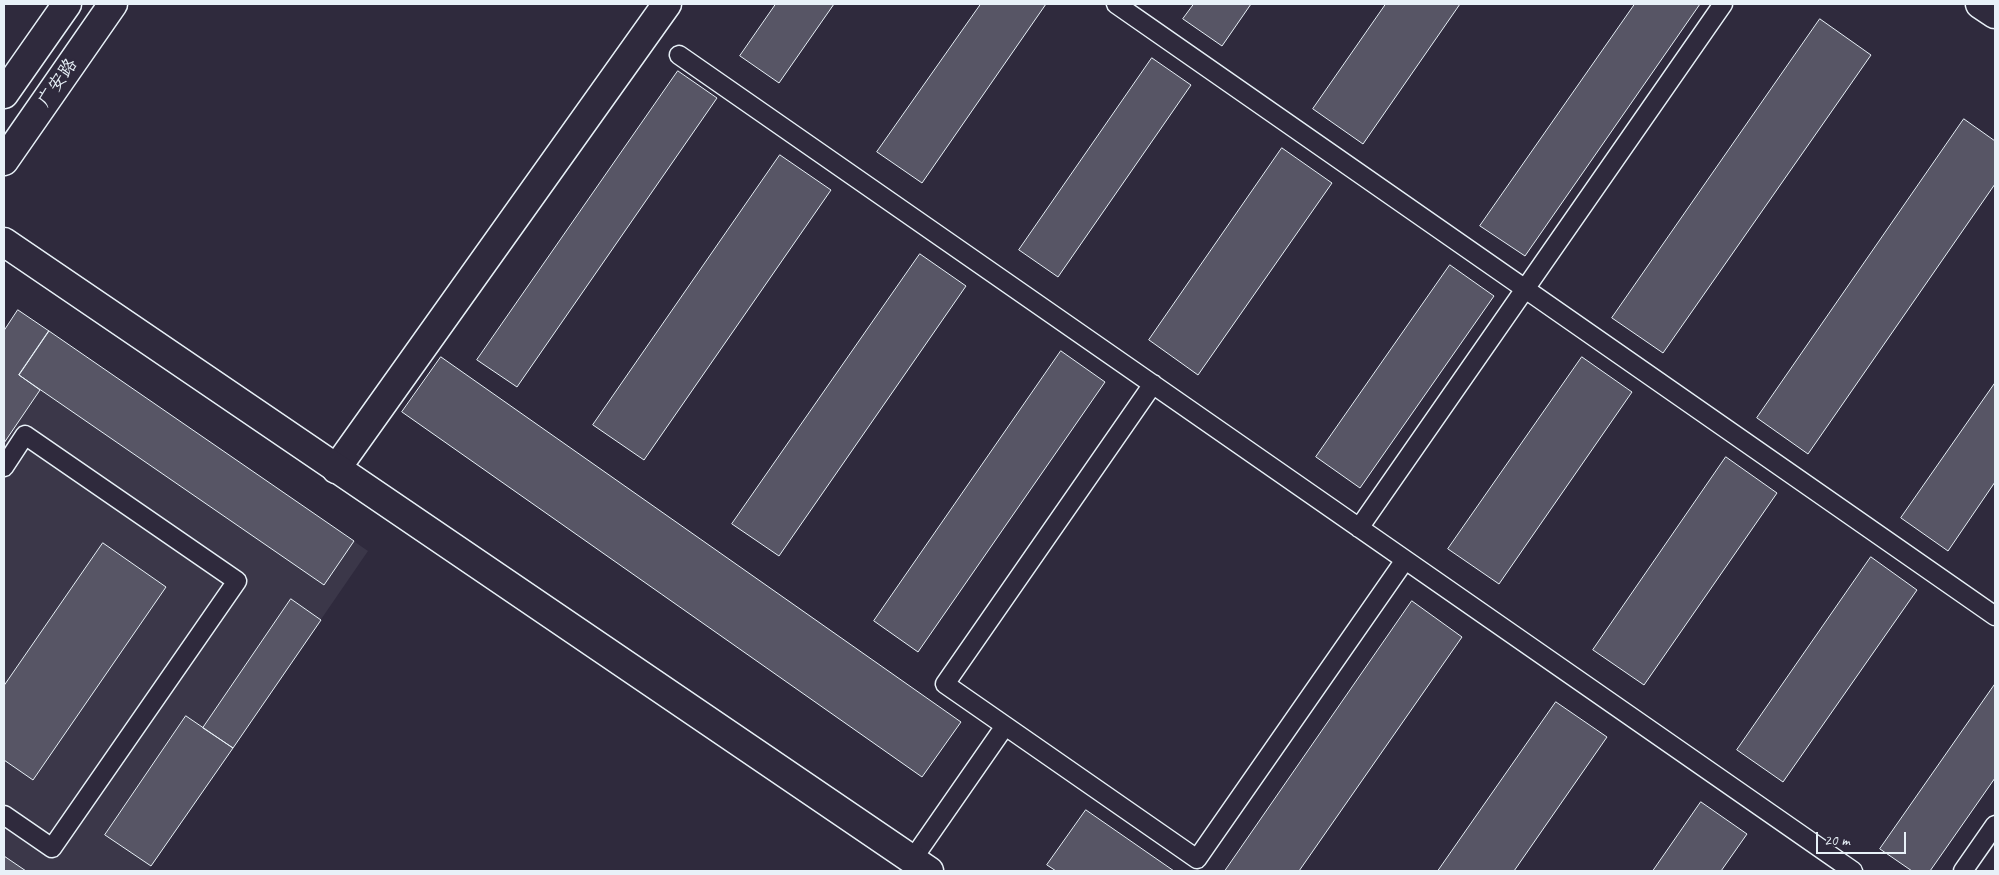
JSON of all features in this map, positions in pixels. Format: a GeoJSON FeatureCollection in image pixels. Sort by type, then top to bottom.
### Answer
{"type":"FeatureCollection","features":[{"type":"Feature","properties":{"kind":"street"},"geometry":{"type":"LineString","coordinates":[[4,94],[67,4]]}},
{"type":"Feature","properties":{"kind":"street","name":"广安路"},"geometry":{"type":"LineString","coordinates":[[4,161],[113,4]]}},
{"type":"Feature","properties":{"kind":"street"},"geometry":{"type":"LineString","coordinates":[[336,468],[667,4]]}},
{"type":"Feature","properties":{"kind":"street"},"geometry":{"type":"LineString","coordinates":[[1980,4],[1995,14]]}},
{"type":"Feature","properties":{"kind":"street"},"geometry":{"type":"LineString","coordinates":[[4,242],[919,867]]}},
{"type":"Feature","properties":{"kind":"lane"},"geometry":{"type":"LineString","coordinates":[[1116,4],[1995,616]]}},
{"type":"Feature","properties":{"kind":"lane"},"geometry":{"type":"LineString","coordinates":[[1359,528],[1723,4]]}},
{"type":"Feature","properties":{"kind":"lane"},"geometry":{"type":"LineString","coordinates":[[679,55],[1853,871]]}},
{"type":"Feature","properties":{"kind":"lane"},"geometry":{"type":"LineString","coordinates":[[1153,384],[945,684],[1005,726],[1197,859],[1405,560]]}},
{"type":"Feature","properties":{"kind":"lane"},"geometry":{"type":"LineString","coordinates":[[4,467],[26,435],[237,581],[52,848],[4,815]]}},
{"type":"Feature","properties":{"kind":"lane"},"geometry":{"type":"LineString","coordinates":[[919,867],[1005,726]]}},
{"type":"Feature","properties":{"kind":"lane"},"geometry":{"type":"LineString","coordinates":[[1963,871],[1995,825]]}},
{"type":"Feature","properties":{"kind":"shaded area"},"geometry":{"type":"Polygon","coordinates":[[[18,310],[368,551],[148,871],[4,871],[4,331],[18,310]]]}},
{"type":"Feature","properties":{"kind":"building"},"geometry":{"type":"Polygon","coordinates":[[[776,4],[834,4],[779,83],[740,56],[776,4]]]}},
{"type":"Feature","properties":{"kind":"building"},"geometry":{"type":"Polygon","coordinates":[[[981,4],[1046,4],[922,183],[877,152],[981,4]]]}},
{"type":"Feature","properties":{"kind":"building"},"geometry":{"type":"Polygon","coordinates":[[[1194,4],[1251,4],[1222,46],[1183,19],[1194,4]]]}},
{"type":"Feature","properties":{"kind":"building"},"geometry":{"type":"Polygon","coordinates":[[[1386,4],[1460,4],[1363,144],[1313,109],[1386,4]]]}},
{"type":"Feature","properties":{"kind":"building"},"geometry":{"type":"Polygon","coordinates":[[[1635,4],[1700,4],[1525,256],[1480,226],[1635,4]]]}},
{"type":"Feature","properties":{"kind":"building"},"geometry":{"type":"Polygon","coordinates":[[[1820,19],[1871,55],[1663,353],[1612,318],[1820,19]]]}},
{"type":"Feature","properties":{"kind":"building"},"geometry":{"type":"Polygon","coordinates":[[[1152,58],[1191,85],[1058,277],[1019,250],[1152,58]]]}},
{"type":"Feature","properties":{"kind":"building"},"geometry":{"type":"Polygon","coordinates":[[[678,71],[717,98],[517,387],[477,360],[678,71]]]}},
{"type":"Feature","properties":{"kind":"building"},"geometry":{"type":"Polygon","coordinates":[[[1964,119],[1995,141],[1995,184],[1808,454],[1757,418],[1964,119]]]}},
{"type":"Feature","properties":{"kind":"building"},"geometry":{"type":"Polygon","coordinates":[[[1282,148],[1332,183],[1198,375],[1149,340],[1282,148]]]}},
{"type":"Feature","properties":{"kind":"building"},"geometry":{"type":"Polygon","coordinates":[[[780,155],[831,190],[644,460],[593,425],[780,155]]]}},
{"type":"Feature","properties":{"kind":"building"},"geometry":{"type":"Polygon","coordinates":[[[920,254],[966,286],[779,556],[732,524],[920,254]]]}},
{"type":"Feature","properties":{"kind":"building"},"geometry":{"type":"Polygon","coordinates":[[[1450,265],[1494,296],[1360,488],[1316,457],[1450,265]]]}},
{"type":"Feature","properties":{"kind":"building"},"geometry":{"type":"Polygon","coordinates":[[[18,310],[49,331],[19,375],[40,390],[4,443],[4,331],[18,310]]]}},
{"type":"Feature","properties":{"kind":"building"},"geometry":{"type":"Polygon","coordinates":[[[49,331],[354,541],[324,585],[19,375],[49,331]]]}},
{"type":"Feature","properties":{"kind":"building"},"geometry":{"type":"Polygon","coordinates":[[[1061,351],[1105,382],[918,652],[874,621],[1061,351]]]}},
{"type":"Feature","properties":{"kind":"building"},"geometry":{"type":"Polygon","coordinates":[[[441,357],[961,722],[922,777],[402,412],[441,357]]]}},
{"type":"Feature","properties":{"kind":"building"},"geometry":{"type":"Polygon","coordinates":[[[1582,357],[1632,392],[1499,584],[1448,549],[1582,357]]]}},
{"type":"Feature","properties":{"kind":"building"},"geometry":{"type":"Polygon","coordinates":[[[1995,383],[1995,482],[1948,551],[1901,518],[1995,383]]]}},
{"type":"Feature","properties":{"kind":"building"},"geometry":{"type":"Polygon","coordinates":[[[1726,457],[1777,493],[1644,685],[1593,650],[1726,457]]]}},
{"type":"Feature","properties":{"kind":"building"},"geometry":{"type":"Polygon","coordinates":[[[103,543],[166,587],[33,780],[4,760],[4,686],[103,543]]]}},
{"type":"Feature","properties":{"kind":"building"},"geometry":{"type":"Polygon","coordinates":[[[1871,557],[1917,590],[1783,782],[1737,750],[1871,557]]]}},
{"type":"Feature","properties":{"kind":"building"},"geometry":{"type":"Polygon","coordinates":[[[291,599],[321,620],[233,748],[203,728],[291,599]]]}},
{"type":"Feature","properties":{"kind":"building"},"geometry":{"type":"Polygon","coordinates":[[[1412,601],[1462,637],[1299,871],[1225,871],[1412,601]]]}},
{"type":"Feature","properties":{"kind":"building"},"geometry":{"type":"Polygon","coordinates":[[[1995,684],[1995,778],[1930,871],[1912,871],[1880,849],[1995,684]]]}},
{"type":"Feature","properties":{"kind":"building"},"geometry":{"type":"Polygon","coordinates":[[[1556,702],[1607,737],[1514,871],[1438,871],[1556,702]]]}},
{"type":"Feature","properties":{"kind":"building"},"geometry":{"type":"Polygon","coordinates":[[[186,716],[233,748],[151,866],[105,835],[186,716]]]}},
{"type":"Feature","properties":{"kind":"building"},"geometry":{"type":"Polygon","coordinates":[[[1701,802],[1747,834],[1721,871],[1653,871],[1701,802]]]}},
{"type":"Feature","properties":{"kind":"building"},"geometry":{"type":"Polygon","coordinates":[[[1086,810],[1174,871],[1056,871],[1047,865],[1086,810]]]}},
{"type":"Feature","properties":{"kind":"building"},"geometry":{"type":"Polygon","coordinates":[[[4,856],[26,871],[4,871],[4,856]]]}}]}
